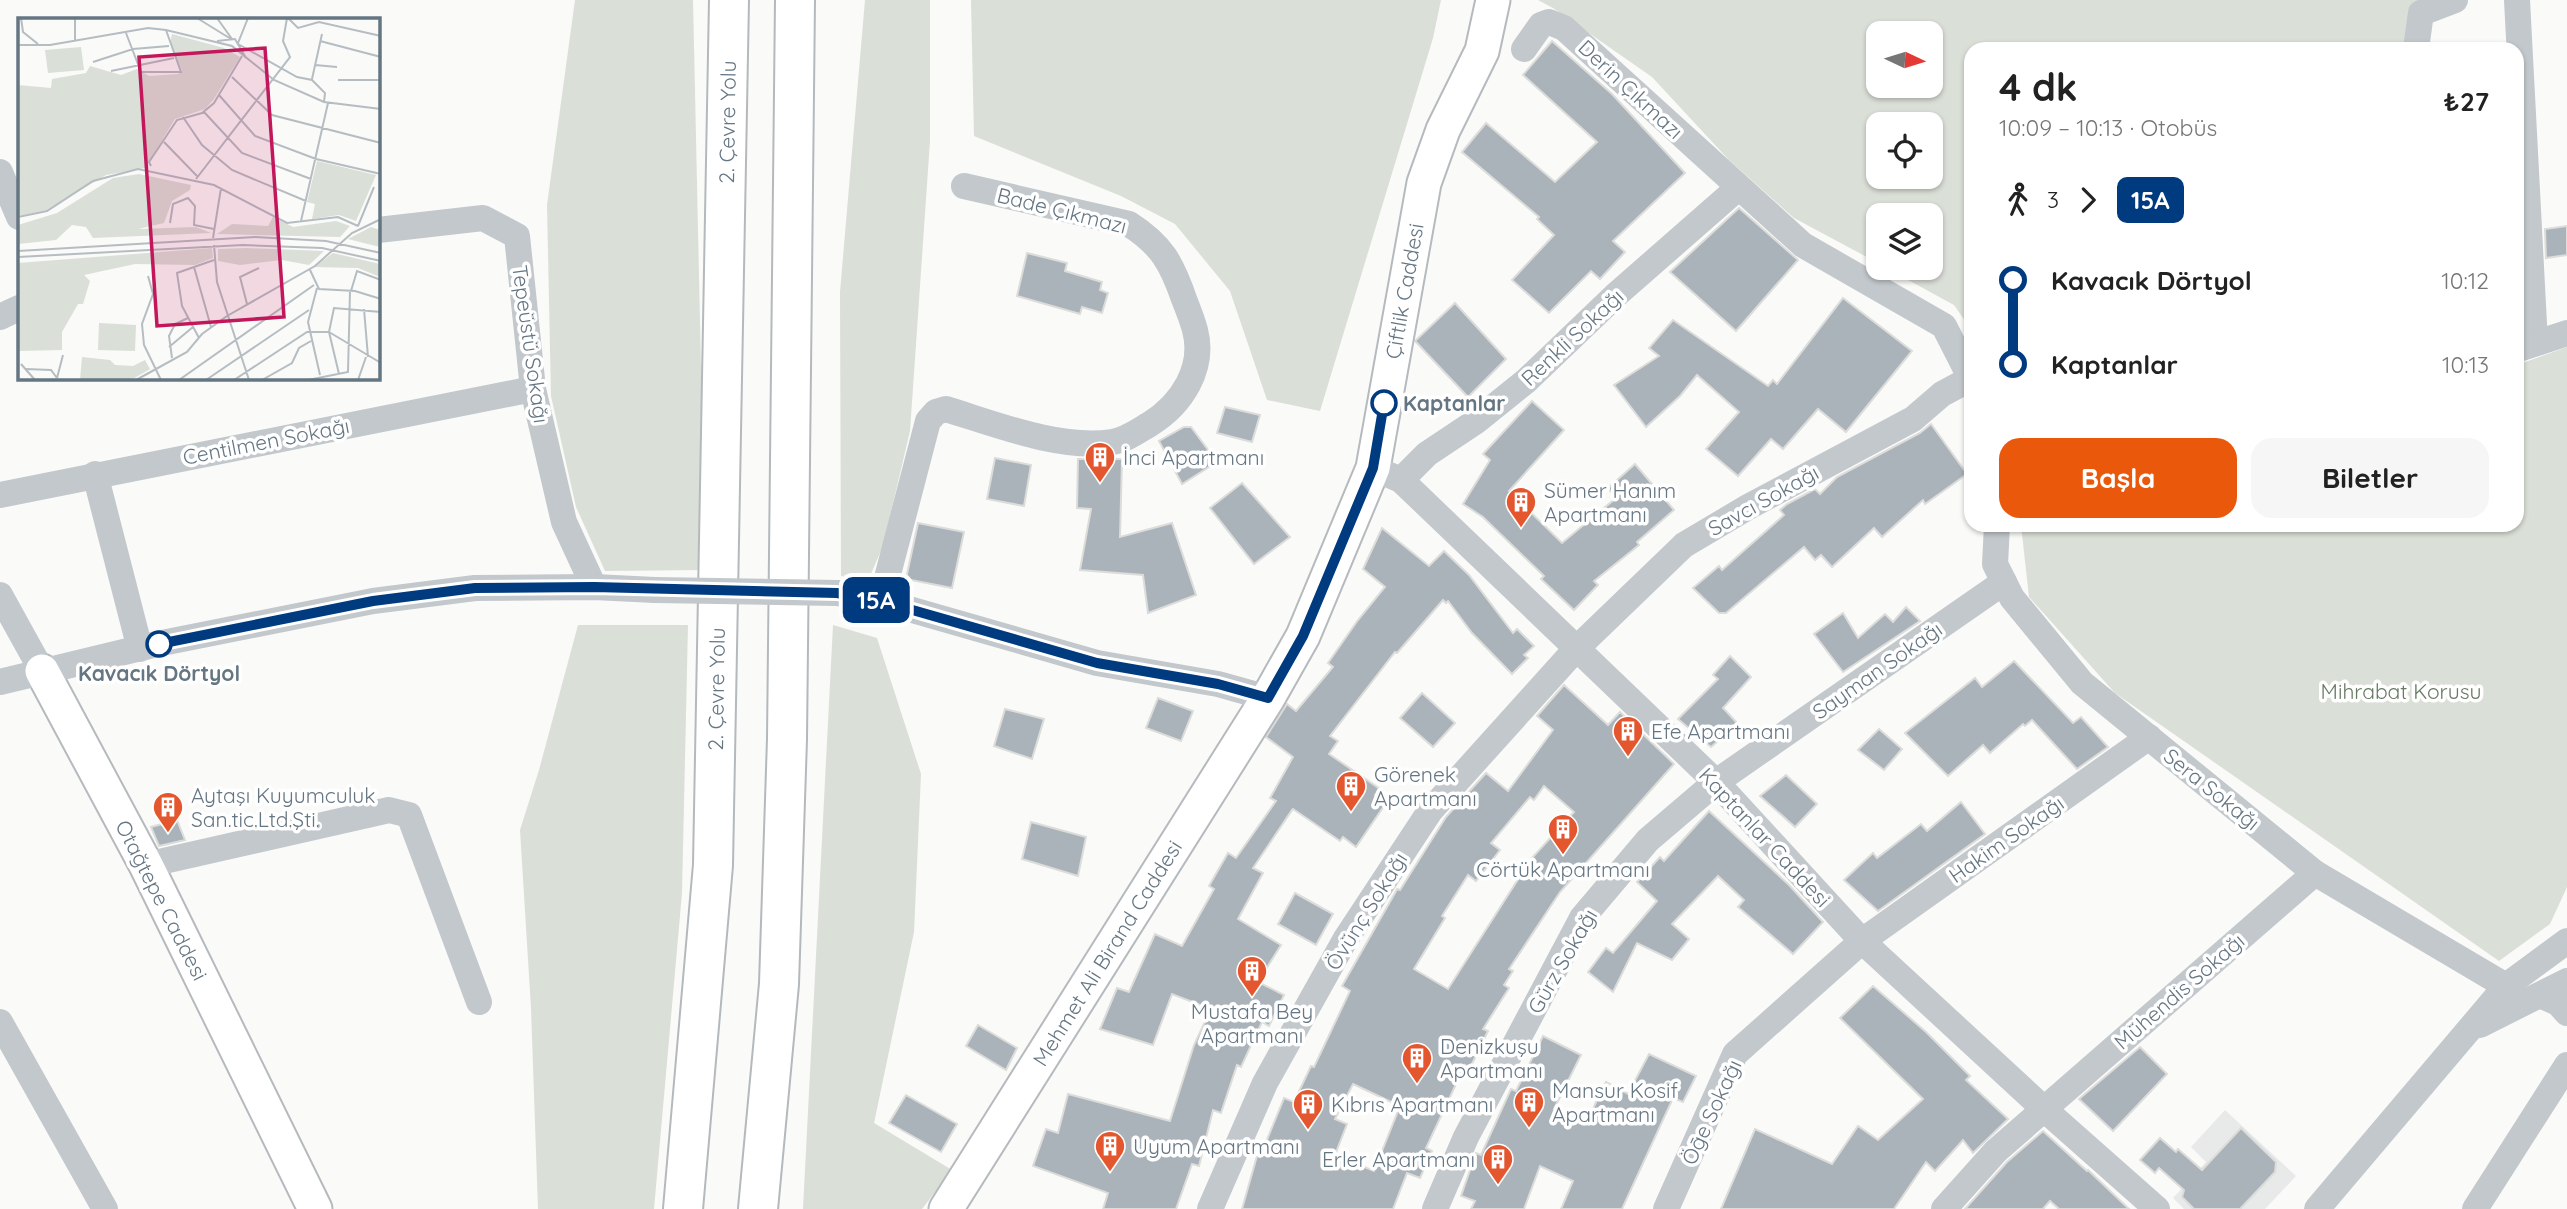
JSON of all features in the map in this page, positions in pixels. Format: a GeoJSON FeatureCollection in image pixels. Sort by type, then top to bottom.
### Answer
{"type":"FeatureCollection","features":[{"type":"Feature","properties":{"kind":"highway","name":"2. Çevre Yolu"},"geometry":{"type":"LineString","coordinates":[[683,1209],[713,866],[729,0]]}},
{"type":"Feature","properties":{"kind":"highway"},"geometry":{"type":"LineString","coordinates":[[758,1209],[779,984],[786,753],[795,0]]}},
{"type":"Feature","properties":{"kind":"main road","name":"Çiftlik Caddesi"},"geometry":{"type":"LineString","coordinates":[[1268,698],[1387,474],[1424,183],[1443,130],[1482,51],[1493,0]]}},
{"type":"Feature","properties":{"kind":"main road","name":"Otağtepe Caddesi"},"geometry":{"type":"LineString","coordinates":[[42,671],[146,865],[315,1209]]}},
{"type":"Feature","properties":{"kind":"main road","name":"Mehmet Ali Birand Caddesi"},"geometry":{"type":"LineString","coordinates":[[946,1209],[1268,698]]}},
{"type":"Feature","properties":{"kind":"street"},"geometry":{"type":"LineString","coordinates":[[2417,42],[2421,13],[2455,0]]}},
{"type":"Feature","properties":{"kind":"street"},"geometry":{"type":"LineString","coordinates":[[2517,0],[2518,42]]}},
{"type":"Feature","properties":{"kind":"street","name":"Derin Çıkmazı"},"geometry":{"type":"LineString","coordinates":[[1524,49],[1541,25],[1549,22],[1564,27],[1738,188]]}},
{"type":"Feature","properties":{"kind":"street"},"geometry":{"type":"LineString","coordinates":[[0,172],[18,215]]}},
{"type":"Feature","properties":{"kind":"street","name":"Bade Çıkmazı"},"geometry":{"type":"LineString","coordinates":[[881,601],[928,421],[936,412],[946,409],[1043,438],[1113,442],[1127,438],[1174,407],[1193,374],[1197,352],[1195,331],[1183,295],[1164,253],[1143,233],[1129,225],[964,186]]}},
{"type":"Feature","properties":{"kind":"street","name":"Renkli Sokağı"},"geometry":{"type":"LineString","coordinates":[[1387,474],[1427,454],[1475,422],[1526,380],[1617,294],[1738,188]]}},
{"type":"Feature","properties":{"kind":"street"},"geometry":{"type":"LineString","coordinates":[[1738,188],[1803,245],[1944,326],[1964,366]]}},
{"type":"Feature","properties":{"kind":"street","name":"Tepeüstü Sokağı"},"geometry":{"type":"LineString","coordinates":[[380,230],[483,218],[517,236],[533,389],[564,522],[594,587]]}},
{"type":"Feature","properties":{"kind":"street"},"geometry":{"type":"LineString","coordinates":[[2524,270],[2526,347],[2567,332]]}},
{"type":"Feature","properties":{"kind":"street"},"geometry":{"type":"LineString","coordinates":[[0,317],[18,308]]}},
{"type":"Feature","properties":{"kind":"street","name":"Savcı Sokağı"},"geometry":{"type":"LineString","coordinates":[[1576,649],[1684,545],[1759,500],[1913,419],[1942,394],[1964,381]]}},
{"type":"Feature","properties":{"kind":"street","name":"Centilmen Sokağı"},"geometry":{"type":"LineString","coordinates":[[0,495],[533,389]]}},
{"type":"Feature","properties":{"kind":"street"},"geometry":{"type":"LineString","coordinates":[[95,474],[141,649]]}},
{"type":"Feature","properties":{"kind":"street","name":"Kaptanlar Caddesi"},"geometry":{"type":"LineString","coordinates":[[1387,474],[1716,782],[1862,941],[2043,1109],[2157,1209]]}},
{"type":"Feature","properties":{"kind":"street","name":"Sera Sokağı"},"geometry":{"type":"LineString","coordinates":[[1997,532],[1996,564],[2012,598],[2082,683],[2315,873],[2506,986]]}},
{"type":"Feature","properties":{"kind":"street","name":"Sayman Sokağı"},"geometry":{"type":"LineString","coordinates":[[1716,782],[2004,582]]}},
{"type":"Feature","properties":{"kind":"street"},"geometry":{"type":"LineString","coordinates":[[0,682],[141,649],[373,601],[475,588],[594,587],[837,593],[881,601],[1097,663],[1218,684],[1268,698]]}},
{"type":"Feature","properties":{"kind":"street","name":"Otağtepe Caddesi"},"geometry":{"type":"LineString","coordinates":[[0,595],[42,671]]}},
{"type":"Feature","properties":{"kind":"street","name":"Övünç Sokağı"},"geometry":{"type":"LineString","coordinates":[[1210,1209],[1265,1083],[1345,940],[1430,811],[1576,649]]}},
{"type":"Feature","properties":{"kind":"street","name":"Hakim Sokağı"},"geometry":{"type":"LineString","coordinates":[[1862,941],[2149,737]]}},
{"type":"Feature","properties":{"kind":"street","name":"Gürz Sokağı"},"geometry":{"type":"LineString","coordinates":[[1435,1209],[1466,1137],[1583,918],[1647,840],[1716,782]]}},
{"type":"Feature","properties":{"kind":"street"},"geometry":{"type":"LineString","coordinates":[[146,865],[389,810],[410,815],[480,1002]]}},
{"type":"Feature","properties":{"kind":"street","name":"Mühendis Sokağı"},"geometry":{"type":"LineString","coordinates":[[1944,1209],[1996,1151],[2315,873]]}},
{"type":"Feature","properties":{"kind":"street","name":"Öḡe Sokağı"},"geometry":{"type":"LineString","coordinates":[[1667,1209],[1735,1055],[1862,941]]}},
{"type":"Feature","properties":{"kind":"street"},"geometry":{"type":"LineString","coordinates":[[2317,1209],[2506,986],[2567,941]]}},
{"type":"Feature","properties":{"kind":"street"},"geometry":{"type":"LineString","coordinates":[[2472,1029],[2542,996],[2567,981]]}},
{"type":"Feature","properties":{"kind":"street"},"geometry":{"type":"LineString","coordinates":[[2542,996],[2558,1003],[2567,1013]]}},
{"type":"Feature","properties":{"kind":"street"},"geometry":{"type":"LineString","coordinates":[[0,1022],[105,1209]]}},
{"type":"Feature","properties":{"kind":"street"},"geometry":{"type":"LineString","coordinates":[[2475,1209],[2567,1065]]}},
{"type":"Feature","properties":{"kind":"shaded area"},"geometry":{"type":"Polygon","coordinates":[[[2225,1110],[2296,1176],[2265,1209],[2184,1209],[2173,1198],[2206,1162],[2191,1147],[2225,1110]]]}},
{"type":"Feature","properties":{"kind":"green space"},"geometry":{"type":"Polygon","coordinates":[[[575,0],[693,0],[702,414],[700,570],[605,571],[576,507],[551,396],[547,205],[575,0]]]}},
{"type":"Feature","properties":{"kind":"green space"},"geometry":{"type":"Polygon","coordinates":[[[865,0],[930,0],[930,141],[910,431],[883,546],[867,583],[841,576],[840,292],[865,0]]]}},
{"type":"Feature","properties":{"kind":"green space"},"geometry":{"type":"Polygon","coordinates":[[[971,0],[1441,0],[1433,38],[1320,411],[1267,400],[1230,291],[1175,224],[1121,196],[974,136],[971,0]]]}},
{"type":"Feature","properties":{"kind":"green space"},"geometry":{"type":"Polygon","coordinates":[[[1538,0],[2441,0],[2411,42],[1964,42],[1964,319],[1954,305],[1908,280],[1943,280],[1943,203],[1866,203],[1866,257],[1794,218],[1729,160],[1652,77],[1538,0]]]}},
{"type":"Feature","properties":{"kind":"green space","name":"Mihrabat Korusu"},"geometry":{"type":"Polygon","coordinates":[[[2567,347],[2567,887],[2550,924],[2499,961],[2115,693],[2029,597],[2022,532],[2524,532],[2524,362],[2567,347]]]}},
{"type":"Feature","properties":{"kind":"green space"},"geometry":{"type":"Polygon","coordinates":[[[578,625],[688,625],[682,893],[654,1209],[538,1209],[531,1008],[520,830],[578,625]]]}},
{"type":"Feature","properties":{"kind":"green space"},"geometry":{"type":"Polygon","coordinates":[[[833,625],[877,638],[921,774],[914,932],[874,1123],[952,1170],[922,1209],[803,1209],[833,625]]]}},
{"type":"Feature","properties":{"kind":"building"},"geometry":{"type":"Polygon","coordinates":[[[1552,41],[1612,94],[1685,173],[1613,241],[1625,252],[1600,279],[1591,271],[1549,313],[1512,280],[1554,235],[1537,219],[1539,217],[1462,152],[1486,123],[1555,182],[1597,142],[1523,75],[1552,41]]]}},
{"type":"Feature","properties":{"kind":"building"},"geometry":{"type":"Polygon","coordinates":[[[1739,208],[1798,260],[1736,331],[1670,272],[1739,208]]]}},
{"type":"Feature","properties":{"kind":"building"},"geometry":{"type":"Polygon","coordinates":[[[2567,226],[2567,255],[2546,258],[2545,229],[2567,226]]]}},
{"type":"Feature","properties":{"kind":"building"},"geometry":{"type":"Polygon","coordinates":[[[1027,253],[1067,263],[1065,271],[1102,282],[1100,290],[1108,293],[1102,313],[1082,307],[1080,314],[1017,296],[1027,253]]]}},
{"type":"Feature","properties":{"kind":"building"},"geometry":{"type":"Polygon","coordinates":[[[1843,298],[1912,351],[1846,432],[1818,409],[1783,449],[1771,439],[1738,476],[1706,449],[1739,412],[1697,375],[1680,396],[1646,427],[1614,385],[1659,356],[1649,348],[1673,320],[1768,386],[1773,380],[1777,384],[1843,298]]]}},
{"type":"Feature","properties":{"kind":"building"},"geometry":{"type":"Polygon","coordinates":[[[1455,303],[1506,359],[1468,397],[1415,341],[1455,303]]]}},
{"type":"Feature","properties":{"kind":"building"},"geometry":{"type":"Polygon","coordinates":[[[1532,401],[1564,430],[1509,491],[1562,543],[1616,498],[1608,488],[1635,464],[1674,510],[1637,542],[1639,545],[1594,581],[1598,585],[1574,610],[1541,579],[1544,576],[1483,517],[1463,504],[1490,460],[1483,454],[1532,401]]]}},
{"type":"Feature","properties":{"kind":"building"},"geometry":{"type":"Polygon","coordinates":[[[1225,407],[1260,415],[1252,442],[1217,433],[1225,407]]]}},
{"type":"Feature","properties":{"kind":"building"},"geometry":{"type":"Polygon","coordinates":[[[1931,424],[1964,470],[1964,476],[1925,504],[1923,500],[1882,537],[1874,528],[1832,567],[1821,555],[1815,560],[1804,547],[1726,613],[1719,613],[1693,588],[1719,566],[1722,570],[1784,515],[1780,510],[1787,504],[1815,489],[1820,494],[1837,477],[1920,433],[1931,424]]]}},
{"type":"Feature","properties":{"kind":"building"},"geometry":{"type":"Polygon","coordinates":[[[1184,427],[1191,427],[1217,462],[1182,484],[1159,441],[1184,427]]]}},
{"type":"Feature","properties":{"kind":"building"},"geometry":{"type":"Polygon","coordinates":[[[995,458],[1031,465],[1024,506],[987,499],[995,458]]]}},
{"type":"Feature","properties":{"kind":"building"},"geometry":{"type":"Polygon","coordinates":[[[1078,459],[1122,459],[1120,537],[1172,523],[1196,595],[1148,613],[1143,575],[1080,570],[1091,509],[1077,508],[1078,459]]]}},
{"type":"Feature","properties":{"kind":"building"},"geometry":{"type":"Polygon","coordinates":[[[1242,483],[1290,537],[1254,564],[1210,508],[1242,483]]]}},
{"type":"Feature","properties":{"kind":"building"},"geometry":{"type":"Polygon","coordinates":[[[918,523],[964,532],[952,588],[906,579],[918,523]]]}},
{"type":"Feature","properties":{"kind":"building"},"geometry":{"type":"Polygon","coordinates":[[[1382,528],[1429,566],[1444,551],[1469,575],[1513,633],[1517,629],[1534,646],[1524,655],[1528,658],[1512,674],[1472,633],[1448,601],[1446,603],[1443,600],[1397,653],[1395,652],[1330,736],[1338,741],[1329,754],[1380,789],[1375,795],[1386,803],[1356,847],[1343,837],[1340,841],[1292,810],[1253,868],[1263,873],[1238,919],[1281,945],[1258,982],[1284,995],[1269,1026],[1262,1022],[1241,1067],[1237,1065],[1221,1113],[1213,1110],[1199,1166],[1192,1164],[1176,1209],[1103,1209],[1108,1193],[1033,1166],[1046,1129],[1058,1133],[1068,1094],[1170,1121],[1194,1045],[1211,1009],[1172,994],[1153,1045],[1100,1029],[1117,988],[1129,992],[1155,934],[1182,946],[1214,889],[1209,886],[1228,853],[1236,858],[1276,801],[1270,798],[1293,757],[1266,737],[1287,704],[1296,711],[1333,667],[1328,663],[1385,587],[1363,569],[1382,528]]]}},
{"type":"Feature","properties":{"kind":"building"},"geometry":{"type":"Polygon","coordinates":[[[1906,607],[1920,621],[1843,672],[1814,634],[1843,613],[1858,638],[1885,614],[1893,622],[1906,607]]]}},
{"type":"Feature","properties":{"kind":"building"},"geometry":{"type":"Polygon","coordinates":[[[1730,656],[1751,677],[1723,708],[1738,724],[1711,747],[1678,719],[1718,679],[1713,675],[1730,656]]]}},
{"type":"Feature","properties":{"kind":"building"},"geometry":{"type":"Polygon","coordinates":[[[2014,661],[2073,723],[2081,717],[2108,747],[2077,769],[2032,720],[2025,726],[2023,724],[1990,753],[1983,745],[1948,776],[1905,733],[1975,678],[1982,687],[2014,661]]]}},
{"type":"Feature","properties":{"kind":"building"},"geometry":{"type":"Polygon","coordinates":[[[1564,685],[1608,725],[1620,712],[1674,764],[1560,892],[1509,969],[1513,971],[1504,985],[1509,988],[1483,1029],[1488,1031],[1470,1068],[1465,1065],[1426,1148],[1432,1151],[1420,1178],[1407,1173],[1393,1209],[1242,1209],[1257,1156],[1260,1157],[1284,1098],[1294,1102],[1311,1066],[1314,1067],[1350,991],[1342,986],[1397,889],[1400,890],[1446,817],[1486,773],[1508,791],[1553,730],[1537,716],[1564,685]],[[1544,786],[1534,800],[1530,797],[1491,843],[1500,850],[1476,881],[1468,875],[1442,916],[1445,918],[1414,969],[1448,989],[1531,859],[1574,812],[1544,786]],[[1353,1084],[1335,1119],[1347,1124],[1335,1155],[1374,1171],[1400,1106],[1353,1084]]]}},
{"type":"Feature","properties":{"kind":"building"},"geometry":{"type":"Polygon","coordinates":[[[1422,693],[1455,723],[1433,747],[1400,718],[1422,693]]]}},
{"type":"Feature","properties":{"kind":"building"},"geometry":{"type":"Polygon","coordinates":[[[1158,698],[1193,711],[1181,741],[1146,728],[1158,698]]]}},
{"type":"Feature","properties":{"kind":"building"},"geometry":{"type":"Polygon","coordinates":[[[1005,709],[1044,719],[1032,759],[994,746],[1005,709]]]}},
{"type":"Feature","properties":{"kind":"building"},"geometry":{"type":"Polygon","coordinates":[[[1879,729],[1902,749],[1884,770],[1858,750],[1879,729]]]}},
{"type":"Feature","properties":{"kind":"building"},"geometry":{"type":"Polygon","coordinates":[[[1786,775],[1817,804],[1795,827],[1760,796],[1786,775]]]}},
{"type":"Feature","properties":{"kind":"building"},"geometry":{"type":"Polygon","coordinates":[[[1961,802],[1985,834],[1878,911],[1844,880],[1873,853],[1877,858],[1921,824],[1927,831],[1961,802]]]}},
{"type":"Feature","properties":{"kind":"building"},"geometry":{"type":"Polygon","coordinates":[[[1709,811],[1789,885],[1823,922],[1793,954],[1738,907],[1744,900],[1718,876],[1672,924],[1689,939],[1672,960],[1637,943],[1613,992],[1588,972],[1606,948],[1613,953],[1657,901],[1637,882],[1660,857],[1664,861],[1709,811]]]}},
{"type":"Feature","properties":{"kind":"building","name":"Aytaşı Kuyumculuk San.tic.Ltd.Şti."},"geometry":{"type":"Polygon","coordinates":[[[177,820],[185,840],[159,846],[151,827],[177,820]]]}},
{"type":"Feature","properties":{"kind":"building"},"geometry":{"type":"Polygon","coordinates":[[[1031,822],[1086,837],[1078,876],[1022,859],[1031,822]]]}},
{"type":"Feature","properties":{"kind":"building"},"geometry":{"type":"Polygon","coordinates":[[[1295,893],[1333,914],[1316,945],[1278,924],[1295,893]]]}},
{"type":"Feature","properties":{"kind":"building"},"geometry":{"type":"Polygon","coordinates":[[[1873,986],[1926,1032],[1970,1076],[1966,1080],[2008,1119],[1973,1153],[1963,1140],[1935,1171],[1926,1162],[1894,1209],[1721,1209],[1755,1129],[1832,1164],[1858,1126],[1878,1140],[1923,1099],[1840,1018],[1873,986]]]}},
{"type":"Feature","properties":{"kind":"building"},"geometry":{"type":"Polygon","coordinates":[[[978,1025],[1017,1048],[1006,1070],[966,1046],[978,1025]]]}},
{"type":"Feature","properties":{"kind":"building"},"geometry":{"type":"Polygon","coordinates":[[[1543,1036],[1581,1055],[1554,1109],[1586,1123],[1606,1082],[1628,1094],[1649,1054],[1696,1076],[1683,1102],[1673,1098],[1622,1209],[1561,1209],[1573,1181],[1540,1166],[1524,1209],[1471,1209],[1475,1201],[1461,1196],[1476,1153],[1481,1155],[1511,1089],[1516,1091],[1543,1036]]]}},
{"type":"Feature","properties":{"kind":"building"},"geometry":{"type":"Polygon","coordinates":[[[2140,1047],[2167,1074],[2113,1131],[2079,1099],[2140,1047]]]}},
{"type":"Feature","properties":{"kind":"building"},"geometry":{"type":"Polygon","coordinates":[[[906,1095],[957,1124],[941,1152],[889,1123],[906,1095]]]}},
{"type":"Feature","properties":{"kind":"building"},"geometry":{"type":"Polygon","coordinates":[[[2241,1128],[2276,1162],[2275,1172],[2240,1209],[2194,1209],[2182,1197],[2184,1190],[2159,1168],[2155,1173],[2140,1160],[2160,1138],[2176,1152],[2178,1149],[2202,1170],[2241,1128]]]}},
{"type":"Feature","properties":{"kind":"building"},"geometry":{"type":"Polygon","coordinates":[[[2043,1131],[2129,1209],[2059,1209],[2050,1201],[2043,1209],[1965,1209],[2007,1162],[2043,1131]]]}},
{"type":"Feature","properties":{"kind":"bus line","name":"15A"},"geometry":{"type":"LineString","coordinates":[[159,644],[373,601],[475,588],[594,587],[837,593],[881,601],[1097,663],[1218,684],[1268,698],[1303,636],[1373,468],[1384,403]]}},
{"type":"Feature","properties":{"kind":"place","name":"Kaptanlar"},"geometry":{"type":"Point","coordinates":[1384,403]}},
{"type":"Feature","properties":{"kind":"place","name":"İnci Apartmanı"},"geometry":{"type":"Point","coordinates":[1100,484]}},
{"type":"Feature","properties":{"kind":"place","name":"Sümer Hanım Apartmanı"},"geometry":{"type":"Point","coordinates":[1521,529]}},
{"type":"Feature","properties":{"kind":"place","name":"Kavacık Dörtyol"},"geometry":{"type":"Point","coordinates":[159,644]}},
{"type":"Feature","properties":{"kind":"place","name":"Efe Apartmanı"},"geometry":{"type":"Point","coordinates":[1628,758]}},
{"type":"Feature","properties":{"kind":"place","name":"Görenek Apartmanı"},"geometry":{"type":"Point","coordinates":[1351,813]}},
{"type":"Feature","properties":{"kind":"place","name":"Aytaşı Kuyumculuk San.tic.Ltd.Şti."},"geometry":{"type":"Point","coordinates":[168,834]}},
{"type":"Feature","properties":{"kind":"place","name":"Cörtük Apartmanı"},"geometry":{"type":"Point","coordinates":[1563,856]}},
{"type":"Feature","properties":{"kind":"place","name":"Mustafa Bey Apartmanı"},"geometry":{"type":"Point","coordinates":[1252,998]}},
{"type":"Feature","properties":{"kind":"place","name":"Denizkuşu Apartmanı"},"geometry":{"type":"Point","coordinates":[1417,1085]}},
{"type":"Feature","properties":{"kind":"place","name":"Mansur Kosif Apartmanı"},"geometry":{"type":"Point","coordinates":[1529,1129]}},
{"type":"Feature","properties":{"kind":"place","name":"Kıbrıs Apartmanı"},"geometry":{"type":"Point","coordinates":[1308,1131]}},
{"type":"Feature","properties":{"kind":"place","name":"Uyum Apartmanı"},"geometry":{"type":"Point","coordinates":[1110,1173]}},
{"type":"Feature","properties":{"kind":"place","name":"Erler Apartmanı"},"geometry":{"type":"Point","coordinates":[1498,1186]}}]}
